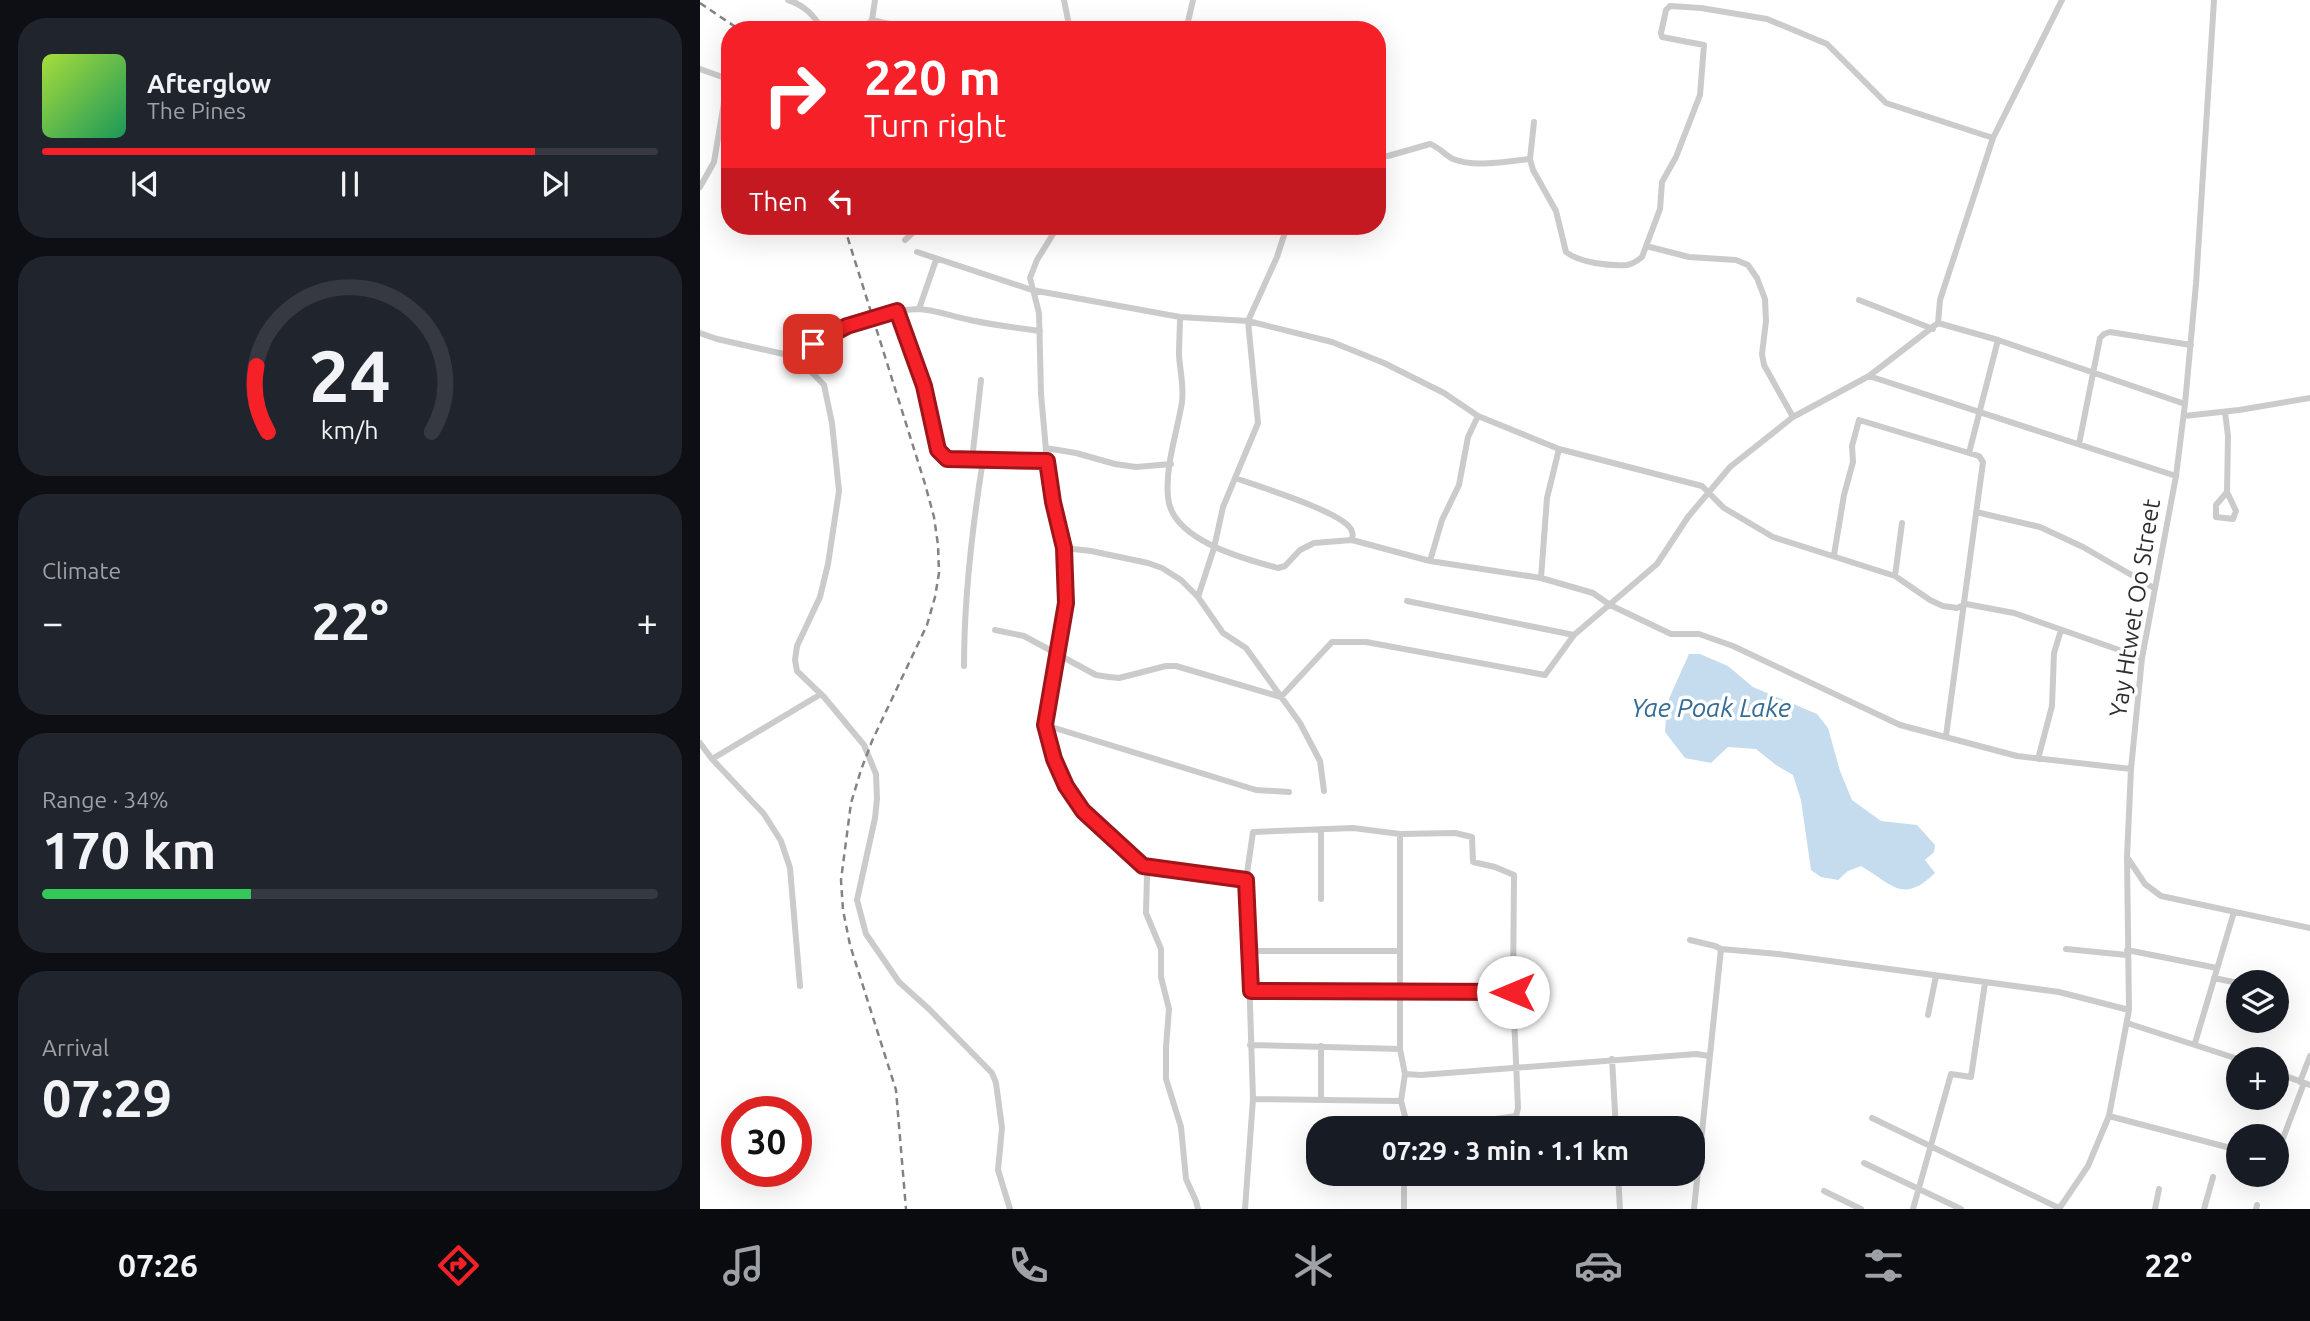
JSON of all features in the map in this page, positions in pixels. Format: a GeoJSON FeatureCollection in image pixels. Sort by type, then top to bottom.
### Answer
{"type":"FeatureCollection","features":[{"type":"Feature","properties":{"kind":"street"},"geometry":{"type":"LineString","coordinates":[[788,0],[796,2],[818,21]]}},
{"type":"Feature","properties":{"kind":"street"},"geometry":{"type":"LineString","coordinates":[[875,0],[872,20],[876,21]]}},
{"type":"Feature","properties":{"kind":"street"},"geometry":{"type":"LineString","coordinates":[[1064,0],[1068,21]]}},
{"type":"Feature","properties":{"kind":"street"},"geometry":{"type":"LineString","coordinates":[[1188,21],[1193,0]]}},
{"type":"Feature","properties":{"kind":"street"},"geometry":{"type":"LineString","coordinates":[[1701,8],[1702,0]]}},
{"type":"Feature","properties":{"kind":"street"},"geometry":{"type":"LineString","coordinates":[[1280,697],[1332,642],[1338,641],[1366,642],[1541,676],[1547,673],[1574,635],[1657,564],[1688,517],[1730,467],[1793,416],[1869,376],[1936,326],[1940,300],[1993,138],[2062,0]]}},
{"type":"Feature","properties":{"kind":"street","name":"Yay Htwet Oo Street"},"geometry":{"type":"LineString","coordinates":[[2059,1209],[2088,1166],[2109,1116],[2129,1010],[2127,857],[2131,769],[2142,658],[2176,476],[2184,416],[2209,100],[2214,0]]}},
{"type":"Feature","properties":{"kind":"street"},"geometry":{"type":"LineString","coordinates":[[1534,122],[1530,159],[1533,170],[1556,211],[1563,247],[1571,257],[1628,265],[1642,257],[1660,209],[1662,182],[1676,157],[1700,95],[1704,48],[1702,43],[1662,37],[1666,10],[1670,6],[1701,8],[1767,19],[1826,44],[1886,103],[1993,138]]}},
{"type":"Feature","properties":{"kind":"street"},"geometry":{"type":"LineString","coordinates":[[700,69],[721,76]]}},
{"type":"Feature","properties":{"kind":"street"},"geometry":{"type":"LineString","coordinates":[[700,187],[714,162],[721,120]]}},
{"type":"Feature","properties":{"kind":"street"},"geometry":{"type":"LineString","coordinates":[[1386,156],[1430,144],[1464,162],[1496,163],[1530,159]]}},
{"type":"Feature","properties":{"kind":"street"},"geometry":{"type":"LineString","coordinates":[[905,240],[910,235]]}},
{"type":"Feature","properties":{"kind":"street"},"geometry":{"type":"LineString","coordinates":[[1052,235],[1037,260],[1030,278],[1039,313],[1041,394],[1047,461],[1064,548],[1066,603],[1045,725],[1054,759],[1077,803],[1143,866],[1147,875],[1146,913],[1161,949],[1161,976],[1169,1009],[1166,1079],[1181,1127],[1186,1179],[1198,1209]]}},
{"type":"Feature","properties":{"kind":"street"},"geometry":{"type":"LineString","coordinates":[[1198,597],[1214,548],[1223,507],[1258,423],[1248,321],[1284,235]]}},
{"type":"Feature","properties":{"kind":"street"},"geometry":{"type":"LineString","coordinates":[[1646,246],[1689,257],[1736,260],[1748,265],[1757,278],[1765,299],[1766,321],[1762,354],[1764,365],[1793,416]]}},
{"type":"Feature","properties":{"kind":"street"},"geometry":{"type":"LineString","coordinates":[[917,252],[1032,290],[1180,317],[1248,321],[1332,342],[1384,363],[1444,393],[1478,416],[1559,449],[1702,486],[1724,508],[1773,537],[1895,576],[1937,603],[1957,608],[1966,604],[2014,613],[2142,658]]}},
{"type":"Feature","properties":{"kind":"street"},"geometry":{"type":"LineString","coordinates":[[919,309],[936,260]]}},
{"type":"Feature","properties":{"kind":"street"},"geometry":{"type":"LineString","coordinates":[[1859,300],[1936,326],[1998,340],[2185,404]]}},
{"type":"Feature","properties":{"kind":"street"},"geometry":{"type":"LineString","coordinates":[[797,357],[813,344],[847,326],[897,311],[919,309],[982,323],[1040,331]]}},
{"type":"Feature","properties":{"kind":"street"},"geometry":{"type":"LineString","coordinates":[[897,311],[924,386],[938,450],[947,459],[1047,461]]}},
{"type":"Feature","properties":{"kind":"street"},"geometry":{"type":"LineString","coordinates":[[1180,317],[1182,400],[1168,499],[1176,521],[1214,548],[1278,568],[1285,566],[1300,550],[1314,543],[1352,540],[1430,561],[1541,578],[1593,593],[1610,605],[1671,634],[1699,635],[1733,646],[1900,725],[2017,756],[2131,769]]}},
{"type":"Feature","properties":{"kind":"street"},"geometry":{"type":"LineString","coordinates":[[2079,444],[2100,338],[2104,334],[2110,332],[2190,345]]}},
{"type":"Feature","properties":{"kind":"street"},"geometry":{"type":"LineString","coordinates":[[700,333],[797,357],[824,386],[832,423],[839,491],[828,564],[820,597],[797,646],[797,671],[821,694],[864,744],[876,774],[876,818],[857,900],[866,934],[899,982],[992,1073],[996,1083],[1002,1128],[998,1170],[1010,1209]]}},
{"type":"Feature","properties":{"kind":"street"},"geometry":{"type":"LineString","coordinates":[[1969,453],[1998,340]]}},
{"type":"Feature","properties":{"kind":"street"},"geometry":{"type":"LineString","coordinates":[[1869,376],[2176,476]]}},
{"type":"Feature","properties":{"kind":"street"},"geometry":{"type":"LineString","coordinates":[[972,460],[981,380]]}},
{"type":"Feature","properties":{"kind":"street"},"geometry":{"type":"LineString","coordinates":[[2184,416],[2310,398]]}},
{"type":"Feature","properties":{"kind":"street"},"geometry":{"type":"LineString","coordinates":[[2225,412],[2228,436],[2227,492]]}},
{"type":"Feature","properties":{"kind":"street"},"geometry":{"type":"LineString","coordinates":[[1430,561],[1442,520],[1459,485],[1468,437],[1478,416]]}},
{"type":"Feature","properties":{"kind":"street"},"geometry":{"type":"LineString","coordinates":[[1834,555],[1844,495],[1853,462],[1852,446],[1859,420],[1979,456],[1983,462],[1966,604],[1946,736]]}},
{"type":"Feature","properties":{"kind":"street"},"geometry":{"type":"LineString","coordinates":[[1046,448],[1136,467],[1171,464]]}},
{"type":"Feature","properties":{"kind":"street"},"geometry":{"type":"LineString","coordinates":[[1541,578],[1547,498],[1559,449]]}},
{"type":"Feature","properties":{"kind":"street"},"geometry":{"type":"LineString","coordinates":[[964,666],[964,616],[983,460]]}},
{"type":"Feature","properties":{"kind":"street"},"geometry":{"type":"LineString","coordinates":[[1235,478],[1290,497],[1347,524],[1352,540]]}},
{"type":"Feature","properties":{"kind":"street"},"geometry":{"type":"LineString","coordinates":[[1976,512],[2040,527],[2083,547],[2154,588]]}},
{"type":"Feature","properties":{"kind":"street"},"geometry":{"type":"LineString","coordinates":[[1895,576],[1902,523]]}},
{"type":"Feature","properties":{"kind":"street"},"geometry":{"type":"LineString","coordinates":[[1064,548],[1091,551],[1162,568],[1181,580],[1198,597],[1223,633],[1246,648],[1300,723],[1320,761],[1324,791]]}},
{"type":"Feature","properties":{"kind":"street"},"geometry":{"type":"LineString","coordinates":[[1407,601],[1574,635]]}},
{"type":"Feature","properties":{"kind":"street"},"geometry":{"type":"LineString","coordinates":[[995,630],[1024,636],[1096,675],[1119,678],[1176,666],[1280,697]]}},
{"type":"Feature","properties":{"kind":"street"},"geometry":{"type":"LineString","coordinates":[[2038,759],[2052,706],[2054,653],[2061,630]]}},
{"type":"Feature","properties":{"kind":"street"},"geometry":{"type":"LineString","coordinates":[[712,759],[821,694]]}},
{"type":"Feature","properties":{"kind":"street"},"geometry":{"type":"LineString","coordinates":[[1045,725],[1256,790],[1289,792]]}},
{"type":"Feature","properties":{"kind":"street"},"geometry":{"type":"LineString","coordinates":[[700,743],[764,814],[781,841],[790,869],[800,986]]}},
{"type":"Feature","properties":{"kind":"street"},"geometry":{"type":"LineString","coordinates":[[1245,1209],[1253,1099],[1246,880],[1253,832],[1353,828],[1400,834],[1455,833],[1472,837],[1473,862],[1514,875],[1516,1116]]}},
{"type":"Feature","properties":{"kind":"street"},"geometry":{"type":"LineString","coordinates":[[1321,831],[1321,899]]}},
{"type":"Feature","properties":{"kind":"street"},"geometry":{"type":"LineString","coordinates":[[1400,834],[1399,1049],[1405,1074],[1401,1101],[1405,1116]]}},
{"type":"Feature","properties":{"kind":"street"},"geometry":{"type":"LineString","coordinates":[[2127,857],[2145,884],[2161,897],[2310,928]]}},
{"type":"Feature","properties":{"kind":"street"},"geometry":{"type":"LineString","coordinates":[[1143,866],[1246,880]]}},
{"type":"Feature","properties":{"kind":"street"},"geometry":{"type":"LineString","coordinates":[[2195,1043],[2234,912]]}},
{"type":"Feature","properties":{"kind":"street"},"geometry":{"type":"LineString","coordinates":[[1690,940],[1721,949],[1778,954],[2059,992],[2129,1010]]}},
{"type":"Feature","properties":{"kind":"street"},"geometry":{"type":"LineString","coordinates":[[1694,1209],[1721,949]]}},
{"type":"Feature","properties":{"kind":"street"},"geometry":{"type":"LineString","coordinates":[[2066,949],[2127,952],[2217,968]]}},
{"type":"Feature","properties":{"kind":"street"},"geometry":{"type":"LineString","coordinates":[[1249,951],[1400,951]]}},
{"type":"Feature","properties":{"kind":"street"},"geometry":{"type":"LineString","coordinates":[[1928,1015],[1937,976]]}},
{"type":"Feature","properties":{"kind":"street"},"geometry":{"type":"LineString","coordinates":[[2214,978],[2226,981]]}},
{"type":"Feature","properties":{"kind":"street"},"geometry":{"type":"LineString","coordinates":[[1913,1209],[1951,1073],[1971,1077],[1985,983]]}},
{"type":"Feature","properties":{"kind":"street"},"geometry":{"type":"LineString","coordinates":[[1251,991],[1513,992]]}},
{"type":"Feature","properties":{"kind":"street"},"geometry":{"type":"LineString","coordinates":[[2127,1023],[2226,1055]]}},
{"type":"Feature","properties":{"kind":"street"},"geometry":{"type":"LineString","coordinates":[[1250,1045],[1399,1049]]}},
{"type":"Feature","properties":{"kind":"street"},"geometry":{"type":"LineString","coordinates":[[1321,1046],[1321,1100]]}},
{"type":"Feature","properties":{"kind":"street"},"geometry":{"type":"LineString","coordinates":[[1405,1074],[1696,1054],[1709,1056]]}},
{"type":"Feature","properties":{"kind":"street"},"geometry":{"type":"LineString","coordinates":[[2289,1124],[2305,1083],[2310,1056]]}},
{"type":"Feature","properties":{"kind":"street"},"geometry":{"type":"LineString","coordinates":[[1612,1059],[1615,1116]]}},
{"type":"Feature","properties":{"kind":"street"},"geometry":{"type":"LineString","coordinates":[[1253,1099],[1401,1101]]}},
{"type":"Feature","properties":{"kind":"street"},"geometry":{"type":"LineString","coordinates":[[2109,1116],[2226,1147]]}},
{"type":"Feature","properties":{"kind":"street"},"geometry":{"type":"LineString","coordinates":[[1872,1118],[2059,1209]]}},
{"type":"Feature","properties":{"kind":"street"},"geometry":{"type":"LineString","coordinates":[[1864,1163],[1962,1209]]}},
{"type":"Feature","properties":{"kind":"street"},"geometry":{"type":"LineString","coordinates":[[2204,1209],[2213,1177]]}},
{"type":"Feature","properties":{"kind":"street"},"geometry":{"type":"LineString","coordinates":[[1404,1186],[1404,1209]]}},
{"type":"Feature","properties":{"kind":"street"},"geometry":{"type":"LineString","coordinates":[[1619,1186],[1620,1209]]}},
{"type":"Feature","properties":{"kind":"street"},"geometry":{"type":"LineString","coordinates":[[2155,1209],[2159,1189]]}},
{"type":"Feature","properties":{"kind":"street"},"geometry":{"type":"LineString","coordinates":[[1824,1191],[1861,1209]]}},
{"type":"Feature","properties":{"kind":"water","name":"Yae Poak Lake"},"geometry":{"type":"Polygon","coordinates":[[[1689,654],[1700,654],[1728,666],[1753,687],[1817,714],[1828,728],[1840,771],[1852,800],[1881,821],[1917,825],[1935,845],[1934,852],[1925,860],[1935,873],[1914,888],[1906,889],[1890,885],[1861,866],[1848,871],[1838,880],[1821,877],[1811,870],[1801,800],[1793,775],[1756,749],[1728,747],[1711,763],[1685,758],[1665,732],[1667,703],[1689,654]]]}},
{"type":"Feature","properties":{"kind":"railway"},"geometry":{"type":"LineString","coordinates":[[700,3],[727,21]]}},
{"type":"Feature","properties":{"kind":"railway"},"geometry":{"type":"LineString","coordinates":[[847,235],[925,484],[938,545],[939,573],[927,625],[872,741],[851,803],[841,880],[843,910],[850,945],[896,1090],[906,1209]]}},
{"type":"Feature","properties":{"kind":"route"},"geometry":{"type":"LineString","coordinates":[[813,344],[847,326],[897,311],[924,386],[941,455],[947,459],[1047,461],[1064,548],[1066,603],[1045,725],[1054,759],[1066,786],[1083,811],[1143,866],[1246,880],[1251,991],[1513,992]]}}]}
